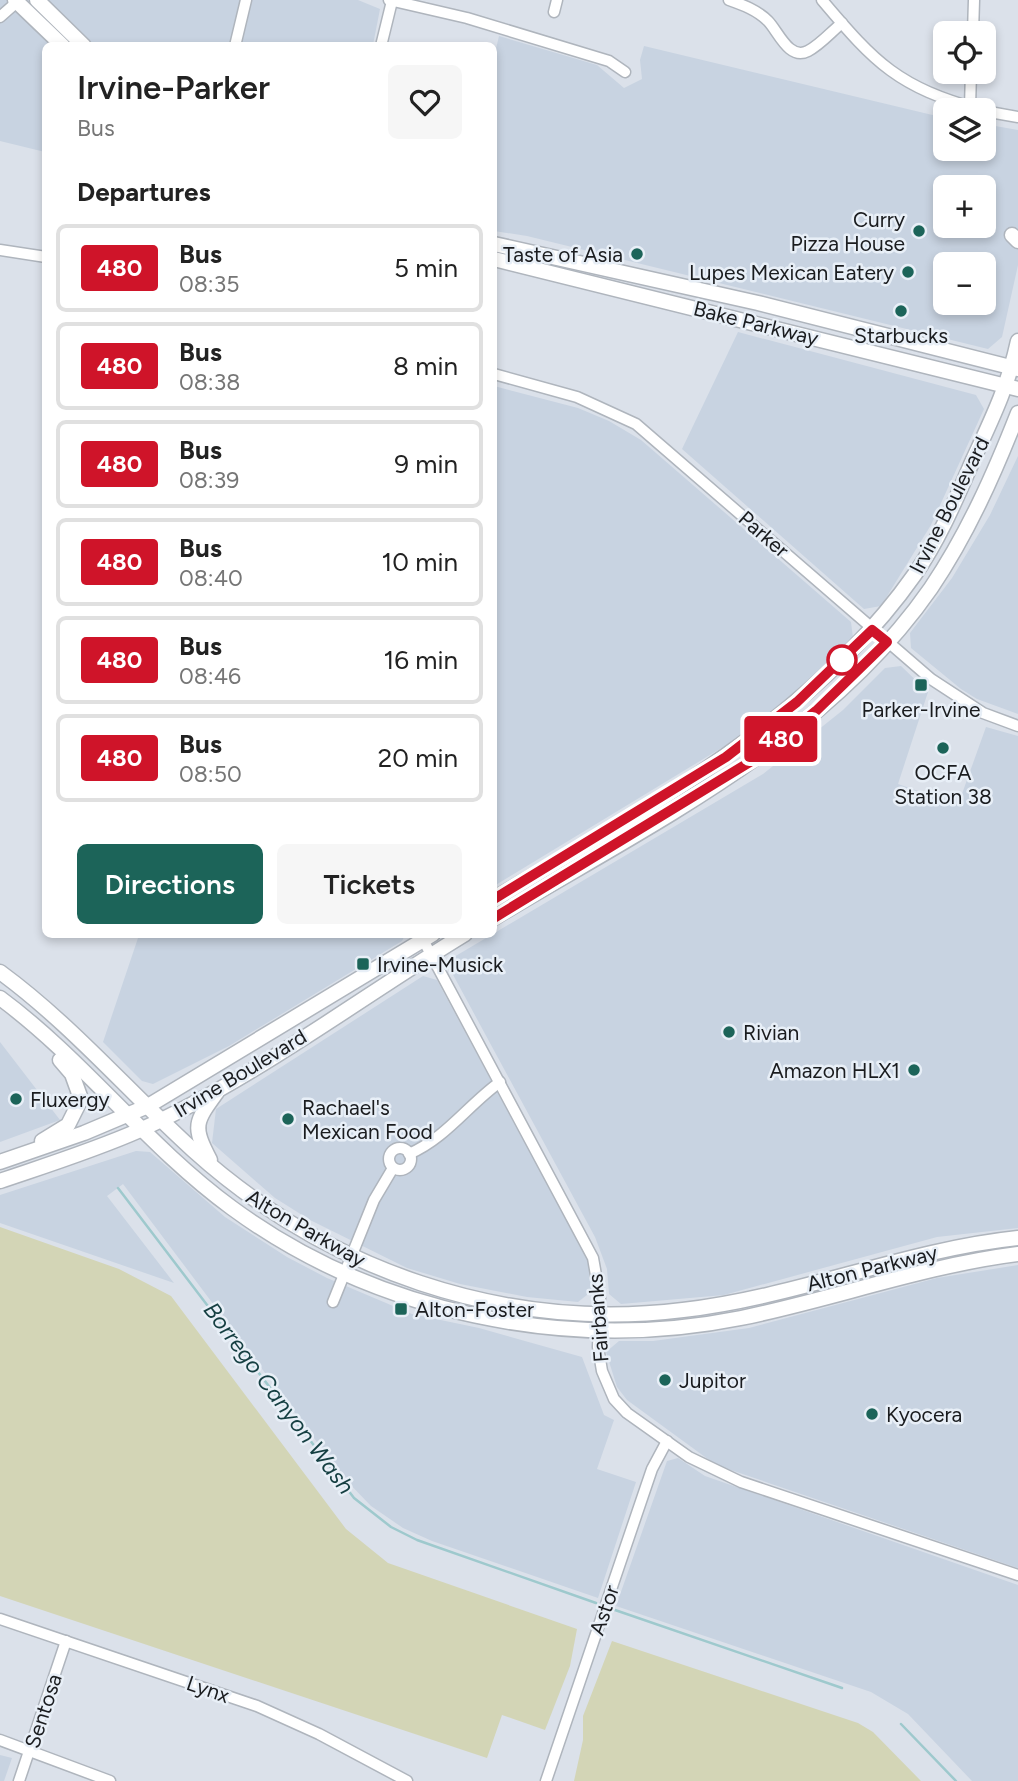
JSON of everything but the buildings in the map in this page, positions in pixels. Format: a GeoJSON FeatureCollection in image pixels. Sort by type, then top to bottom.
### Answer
{"type":"FeatureCollection","features":[{"type":"Feature","properties":{"kind":"main road"},"geometry":{"type":"LineString","coordinates":[[37,0],[80,42]]}},
{"type":"Feature","properties":{"kind":"main road"},"geometry":{"type":"LineString","coordinates":[[16,1],[60,42]]}},
{"type":"Feature","properties":{"kind":"main road"},"geometry":{"type":"LineString","coordinates":[[1018,234],[1012,235],[1018,241]]}},
{"type":"Feature","properties":{"kind":"main road","name":"Bake Parkway"},"geometry":{"type":"LineString","coordinates":[[497,245],[758,303],[1015,368]]}},
{"type":"Feature","properties":{"kind":"main road","name":"Bake Parkway"},"geometry":{"type":"LineString","coordinates":[[497,260],[1012,387]]}},
{"type":"Feature","properties":{"kind":"main road","name":"Irvine Boulevard"},"geometry":{"type":"LineString","coordinates":[[497,896],[726,757],[797,702],[872,630],[917,572],[944,523],[1012,387],[1018,341]]}},
{"type":"Feature","properties":{"kind":"main road","name":"Irvine Boulevard"},"geometry":{"type":"LineString","coordinates":[[497,916],[763,754],[816,711],[887,642],[930,589],[968,529],[1018,413]]}},
{"type":"Feature","properties":{"kind":"main road","name":"Irvine Boulevard"},"geometry":{"type":"LineString","coordinates":[[5,1161],[128,1116],[148,1106],[422,938]]}},
{"type":"Feature","properties":{"kind":"main road","name":"Irvine Boulevard"},"geometry":{"type":"LineString","coordinates":[[0,1181],[142,1129],[161,1119],[219,1088],[459,938]]}},
{"type":"Feature","properties":{"kind":"main road","name":"Alton Parkway"},"geometry":{"type":"LineString","coordinates":[[0,972],[79,1037],[213,1168],[276,1214],[352,1257],[395,1275],[461,1296],[533,1309],[600,1314],[661,1312],[718,1306],[958,1247],[1018,1238]]}},
{"type":"Feature","properties":{"kind":"main road","name":"Alton Parkway"},"geometry":{"type":"LineString","coordinates":[[0,998],[56,1045],[200,1183],[241,1215],[282,1241],[346,1272],[395,1293],[463,1313],[535,1326],[599,1330],[663,1329],[720,1321],[941,1267],[1018,1254]]}},
{"type":"Feature","properties":{"kind":"main road"},"geometry":{"type":"LineString","coordinates":[[5,1161],[68,1125],[82,1099],[72,1074],[17,1012]]}},
{"type":"Feature","properties":{"kind":"main road"},"geometry":{"type":"LineString","coordinates":[[213,1168],[198,1137],[196,1124],[219,1088]]}},
{"type":"Feature","properties":{"kind":"street"},"geometry":{"type":"LineString","coordinates":[[236,42],[246,0]]}},
{"type":"Feature","properties":{"kind":"street"},"geometry":{"type":"LineString","coordinates":[[382,42],[391,0],[467,18],[609,61],[625,72]]}},
{"type":"Feature","properties":{"kind":"street"},"geometry":{"type":"LineString","coordinates":[[554,12],[557,0]]}},
{"type":"Feature","properties":{"kind":"street"},"geometry":{"type":"LineString","coordinates":[[729,0],[749,8],[768,21],[789,48],[798,53],[806,52],[842,23]]}},
{"type":"Feature","properties":{"kind":"street"},"geometry":{"type":"LineString","coordinates":[[822,0],[871,57],[902,81],[941,98]]}},
{"type":"Feature","properties":{"kind":"street"},"geometry":{"type":"LineString","coordinates":[[973,21],[974,0]]}},
{"type":"Feature","properties":{"kind":"street"},"geometry":{"type":"LineString","coordinates":[[0,17],[16,1]]}},
{"type":"Feature","properties":{"kind":"street"},"geometry":{"type":"LineString","coordinates":[[996,113],[1018,117]]}},
{"type":"Feature","properties":{"kind":"street"},"geometry":{"type":"LineString","coordinates":[[0,250],[42,256]]}},
{"type":"Feature","properties":{"kind":"street","name":"Parker"},"geometry":{"type":"LineString","coordinates":[[497,375],[577,397],[636,424],[872,630],[952,695],[983,713],[1018,726]]}},
{"type":"Feature","properties":{"kind":"street","name":"Fairbanks"},"geometry":{"type":"LineString","coordinates":[[426,938],[431,955],[593,1258],[598,1278],[602,1371],[614,1399],[626,1413],[712,1470],[741,1482],[1018,1575]]}},
{"type":"Feature","properties":{"kind":"street"},"geometry":{"type":"LineString","coordinates":[[409,1154],[433,1144],[479,1097],[500,1082]]}},
{"type":"Feature","properties":{"kind":"street"},"geometry":{"type":"LineString","coordinates":[[333,1302],[374,1200],[393,1168],[389,1156],[395,1150],[403,1149],[409,1154],[410,1162],[405,1169],[393,1168]]}},
{"type":"Feature","properties":{"kind":"street","name":"Astor"},"geometry":{"type":"LineString","coordinates":[[546,1781],[652,1469],[667,1441]]}},
{"type":"Feature","properties":{"kind":"street","name":"Lynx"},"geometry":{"type":"LineString","coordinates":[[0,1619],[257,1706],[319,1734],[407,1781]]}},
{"type":"Feature","properties":{"kind":"street","name":"Sentosa"},"geometry":{"type":"LineString","coordinates":[[19,1781],[66,1641]]}},
{"type":"Feature","properties":{"kind":"street"},"geometry":{"type":"LineString","coordinates":[[0,1740],[110,1781]]}},
{"type":"Feature","properties":{"kind":"shaded area"},"geometry":{"type":"Polygon","coordinates":[[[0,0],[358,0],[380,9],[374,42],[42,42],[42,151],[0,141],[0,0]]]}},
{"type":"Feature","properties":{"kind":"shaded area"},"geometry":{"type":"Polygon","coordinates":[[[499,36],[597,65],[624,88],[642,79],[640,60],[644,46],[933,115],[933,161],[996,161],[996,126],[1018,130],[1018,265],[1002,337],[988,349],[527,236],[497,231],[499,36]]]}},
{"type":"Feature","properties":{"kind":"shaded area"},"geometry":{"type":"Polygon","coordinates":[[[738,332],[976,395],[984,409],[931,525],[881,606],[864,609],[682,449],[738,332]]]}},
{"type":"Feature","properties":{"kind":"shaded area"},"geometry":{"type":"Polygon","coordinates":[[[497,387],[578,408],[609,421],[641,440],[851,622],[853,638],[784,703],[728,744],[497,884],[497,387]]]}},
{"type":"Feature","properties":{"kind":"shaded area"},"geometry":{"type":"Polygon","coordinates":[[[1018,456],[1018,714],[977,699],[961,689],[911,648],[910,633],[952,578],[990,515],[1018,456]]]}},
{"type":"Feature","properties":{"kind":"shaded area"},"geometry":{"type":"Polygon","coordinates":[[[901,666],[928,692],[898,784],[958,805],[986,727],[1018,736],[1018,1228],[937,1237],[724,1295],[621,1304],[609,1294],[607,1269],[595,1237],[451,971],[454,957],[486,938],[497,938],[497,932],[763,774],[843,710],[885,668],[901,666]]]}},
{"type":"Feature","properties":{"kind":"shaded area"},"geometry":{"type":"Polygon","coordinates":[[[138,938],[404,938],[229,1046],[153,1084],[142,1081],[103,1042],[138,938]]]}},
{"type":"Feature","properties":{"kind":"shaded area"},"geometry":{"type":"Polygon","coordinates":[[[423,976],[437,980],[587,1258],[592,1291],[578,1302],[527,1297],[460,1284],[407,1268],[310,1220],[275,1198],[212,1143],[216,1109],[423,976]]]}},
{"type":"Feature","properties":{"kind":"shaded area"},"geometry":{"type":"Polygon","coordinates":[[[0,1042],[60,1120],[0,1142],[0,1042]]]}},
{"type":"Feature","properties":{"kind":"shaded area"},"geometry":{"type":"Polygon","coordinates":[[[136,1151],[150,1152],[225,1217],[287,1257],[327,1278],[412,1314],[479,1328],[582,1357],[604,1415],[614,1420],[597,1469],[636,1482],[598,1598],[432,1541],[403,1528],[371,1506],[344,1478],[123,1184],[107,1196],[174,1283],[0,1223],[0,1195],[136,1151]]]}},
{"type":"Feature","properties":{"kind":"shaded area"},"geometry":{"type":"Polygon","coordinates":[[[1018,1265],[1018,1568],[716,1465],[627,1400],[617,1387],[606,1352],[619,1341],[653,1341],[749,1328],[937,1278],[1018,1265]]]}},
{"type":"Feature","properties":{"kind":"shaded area"},"geometry":{"type":"Polygon","coordinates":[[[678,1458],[705,1476],[1018,1585],[1018,1781],[972,1781],[908,1714],[871,1692],[616,1606],[667,1461],[678,1458]]]}},
{"type":"Feature","properties":{"kind":"shaded area"},"geometry":{"type":"Polygon","coordinates":[[[0,1755],[12,1758],[4,1781],[0,1781],[0,1755]]]}},
{"type":"Feature","properties":{"kind":"green space"},"geometry":{"type":"Polygon","coordinates":[[[0,1227],[119,1269],[171,1296],[346,1529],[388,1563],[577,1629],[570,1666],[545,1730],[502,1715],[487,1758],[0,1596],[0,1227]]]}},
{"type":"Feature","properties":{"kind":"green space"},"geometry":{"type":"Polygon","coordinates":[[[612,1641],[858,1723],[873,1732],[921,1781],[574,1781],[583,1740],[583,1716],[612,1641]]]}},
{"type":"Feature","properties":{"kind":"waterway","name":"Borrego Canyon Wash"},"geometry":{"type":"LineString","coordinates":[[118,1188],[354,1498],[391,1527],[417,1540],[596,1603]]}},
{"type":"Feature","properties":{"kind":"waterway","name":"Borrego Canyon Wash"},"geometry":{"type":"LineString","coordinates":[[615,1610],[842,1688]]}},
{"type":"Feature","properties":{"kind":"waterway","name":"Borrego Canyon Wash"},"geometry":{"type":"LineString","coordinates":[[901,1724],[956,1781]]}},
{"type":"Feature","properties":{"kind":"bus line","name":"480"},"geometry":{"type":"LineString","coordinates":[[497,897],[726,757],[797,702],[872,630],[887,642],[816,711],[763,754],[497,916]]}},
{"type":"Feature","properties":{"kind":"place","name":"Curry Pizza House"},"geometry":{"type":"Point","coordinates":[919,231]}},
{"type":"Feature","properties":{"kind":"place","name":"Taste of Asia"},"geometry":{"type":"Point","coordinates":[637,254]}},
{"type":"Feature","properties":{"kind":"place","name":"Lupes Mexican Eatery"},"geometry":{"type":"Point","coordinates":[908,272]}},
{"type":"Feature","properties":{"kind":"place","name":"Starbucks"},"geometry":{"type":"Point","coordinates":[901,311]}},
{"type":"Feature","properties":{"kind":"place","name":"Parker-Irvine"},"geometry":{"type":"Point","coordinates":[921,685]}},
{"type":"Feature","properties":{"kind":"place","name":"OCFA Station 38"},"geometry":{"type":"Point","coordinates":[943,748]}},
{"type":"Feature","properties":{"kind":"place","name":"Irvine-Musick"},"geometry":{"type":"Point","coordinates":[363,964]}},
{"type":"Feature","properties":{"kind":"place","name":"Rivian"},"geometry":{"type":"Point","coordinates":[729,1032]}},
{"type":"Feature","properties":{"kind":"place","name":"Amazon HLX1"},"geometry":{"type":"Point","coordinates":[914,1070]}},
{"type":"Feature","properties":{"kind":"place","name":"Fluxergy"},"geometry":{"type":"Point","coordinates":[16,1099]}},
{"type":"Feature","properties":{"kind":"place","name":"Rachael's Mexican Food"},"geometry":{"type":"Point","coordinates":[288,1119]}},
{"type":"Feature","properties":{"kind":"place","name":"Alton-Foster"},"geometry":{"type":"Point","coordinates":[401,1309]}},
{"type":"Feature","properties":{"kind":"place","name":"Jupitor"},"geometry":{"type":"Point","coordinates":[665,1380]}},
{"type":"Feature","properties":{"kind":"place","name":"Kyocera"},"geometry":{"type":"Point","coordinates":[872,1414]}}]}
